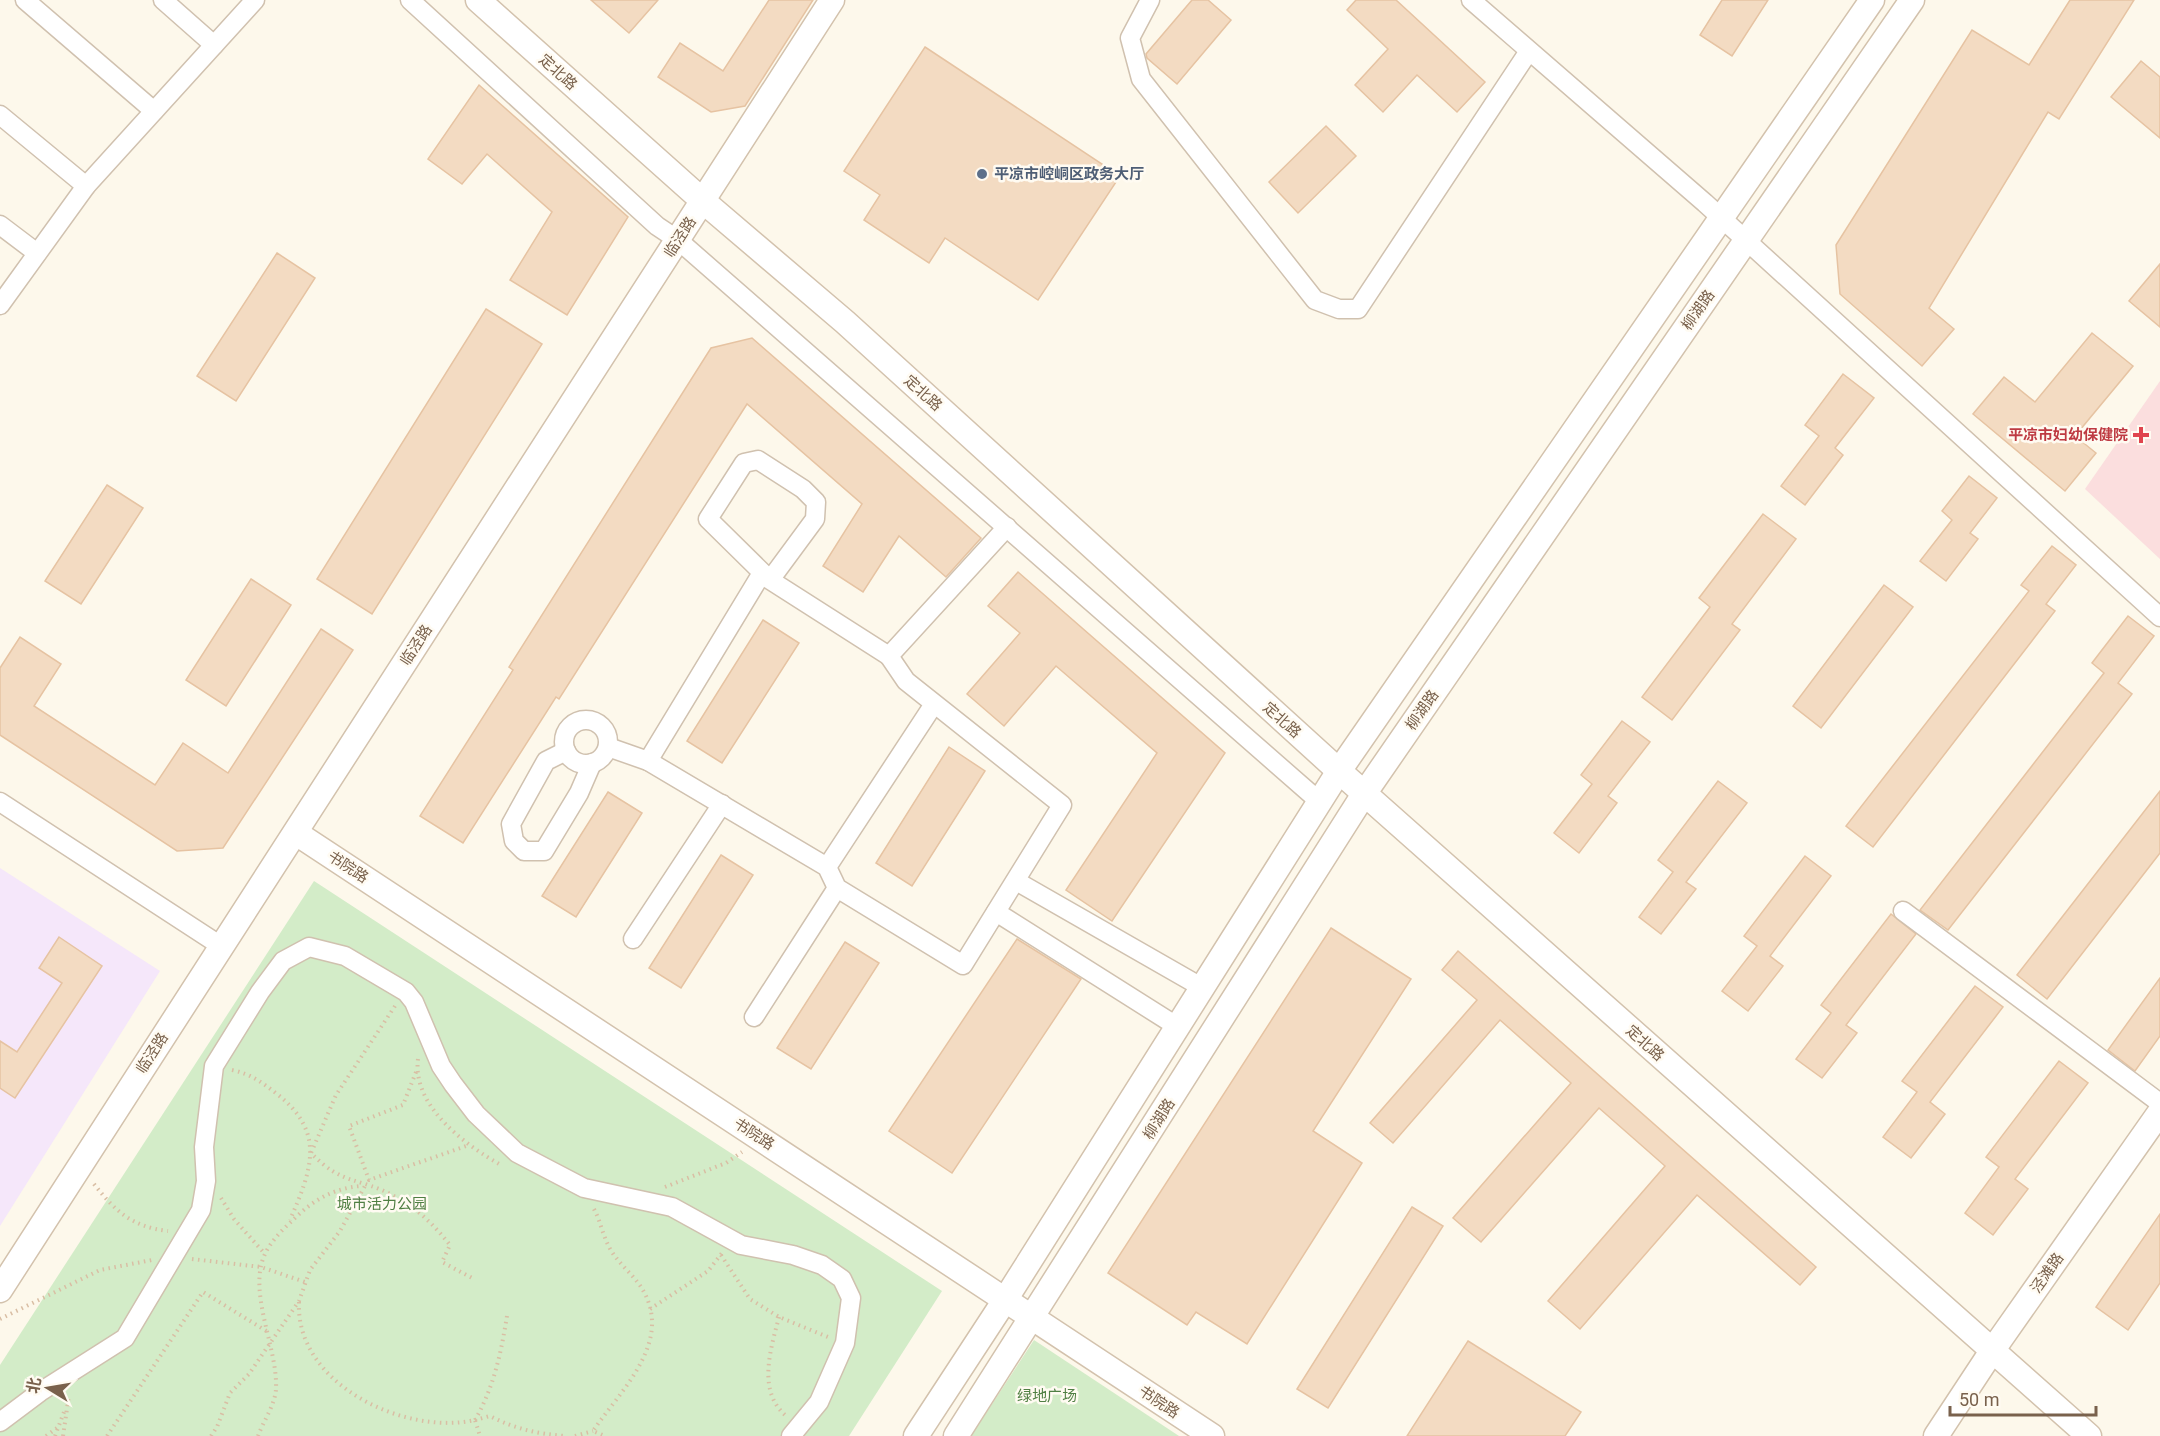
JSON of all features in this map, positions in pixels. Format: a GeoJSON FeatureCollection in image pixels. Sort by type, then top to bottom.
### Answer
{"type":"FeatureCollection","features":[{"type":"Feature","properties":{"kind":"street"},"geometry":{"type":"LineString","coordinates":[[25,0],[154,111]]}},
{"type":"Feature","properties":{"kind":"street"},"geometry":{"type":"LineString","coordinates":[[163,0],[214,45]]}},
{"type":"Feature","properties":{"kind":"street"},"geometry":{"type":"LineString","coordinates":[[0,305],[86,186],[255,0]]}},
{"type":"Feature","properties":{"kind":"street"},"geometry":{"type":"LineString","coordinates":[[410,0],[657,226],[678,240],[1320,802]]}},
{"type":"Feature","properties":{"kind":"street","name":"定北路"},"geometry":{"type":"LineString","coordinates":[[478,0],[703,201],[845,322],[1364,794],[2089,1436]]}},
{"type":"Feature","properties":{"kind":"street","name":"临泾路"},"geometry":{"type":"LineString","coordinates":[[0,1290],[832,0]]}},
{"type":"Feature","properties":{"kind":"street"},"geometry":{"type":"LineString","coordinates":[[1150,0],[1130,38],[1141,79],[1315,300],[1339,309],[1358,309],[1529,51]]}},
{"type":"Feature","properties":{"kind":"street"},"geometry":{"type":"LineString","coordinates":[[1471,0],[1721,218],[2160,617]]}},
{"type":"Feature","properties":{"kind":"street"},"geometry":{"type":"LineString","coordinates":[[916,1436],[1005,1300],[1339,771],[1872,0]]}},
{"type":"Feature","properties":{"kind":"street","name":"柳湖路"},"geometry":{"type":"LineString","coordinates":[[956,1436],[1364,794],[1912,0]]}},
{"type":"Feature","properties":{"kind":"street"},"geometry":{"type":"LineString","coordinates":[[0,115],[86,186]]}},
{"type":"Feature","properties":{"kind":"street"},"geometry":{"type":"LineString","coordinates":[[0,225],[37,253]]}},
{"type":"Feature","properties":{"kind":"street"},"geometry":{"type":"LineString","coordinates":[[608,747],[648,760],[827,867],[837,888],[963,965],[1062,805],[906,681],[889,656],[766,577],[708,519],[744,463],[758,460],[803,489],[816,502],[815,519],[766,577],[648,760]]}},
{"type":"Feature","properties":{"kind":"street"},"geometry":{"type":"LineString","coordinates":[[889,656],[1007,526]]}},
{"type":"Feature","properties":{"kind":"street"},"geometry":{"type":"LineString","coordinates":[[827,867],[934,704]]}},
{"type":"Feature","properties":{"kind":"street"},"geometry":{"type":"LineString","coordinates":[[566,752],[546,761],[511,824],[514,841],[524,851],[544,851],[579,793],[592,763],[605,754],[608,747],[606,731],[602,725],[595,721],[580,720],[573,723],[564,736],[566,752],[577,762],[592,763]]}},
{"type":"Feature","properties":{"kind":"street"},"geometry":{"type":"LineString","coordinates":[[0,802],[221,946]]}},
{"type":"Feature","properties":{"kind":"street"},"geometry":{"type":"LineString","coordinates":[[633,939],[722,804]]}},
{"type":"Feature","properties":{"kind":"street","name":"书院路"},"geometry":{"type":"LineString","coordinates":[[296,833],[1212,1436]]}},
{"type":"Feature","properties":{"kind":"street"},"geometry":{"type":"LineString","coordinates":[[1016,881],[1203,988]]}},
{"type":"Feature","properties":{"kind":"street"},"geometry":{"type":"LineString","coordinates":[[754,1017],[837,888]]}},
{"type":"Feature","properties":{"kind":"street"},"geometry":{"type":"LineString","coordinates":[[1903,910],[2160,1103]]}},
{"type":"Feature","properties":{"kind":"street"},"geometry":{"type":"LineString","coordinates":[[996,912],[1178,1027]]}},
{"type":"Feature","properties":{"kind":"street"},"geometry":{"type":"LineString","coordinates":[[0,1422],[124,1338],[201,1210],[206,1171],[204,1147],[214,1066],[260,992],[283,961],[309,947],[345,956],[406,992],[414,1002],[441,1066],[476,1114],[517,1153],[584,1188],[680,1210],[725,1247],[741,1245],[793,1255],[822,1265],[842,1279],[851,1298],[846,1343],[823,1395],[794,1433]]}},
{"type":"Feature","properties":{"kind":"street","name":"泾滩路"},"geometry":{"type":"LineString","coordinates":[[1936,1436],[1992,1351],[2160,1112]]}},
{"type":"Feature","properties":{"kind":"path"},"geometry":{"type":"LineString","coordinates":[[289,1224],[304,1188],[311,1153],[336,1095],[381,1024],[406,992]]}},
{"type":"Feature","properties":{"kind":"path"},"geometry":{"type":"LineString","coordinates":[[214,1066],[255,1077],[282,1098],[308,1128],[311,1153],[336,1175],[393,1195],[435,1226],[450,1245],[442,1262],[474,1280]]}},
{"type":"Feature","properties":{"kind":"path"},"geometry":{"type":"LineString","coordinates":[[416,1072],[403,1104],[348,1126],[369,1180],[469,1144]]}},
{"type":"Feature","properties":{"kind":"path"},"geometry":{"type":"LineString","coordinates":[[639,1199],[726,1163],[762,1140]]}},
{"type":"Feature","properties":{"kind":"path"},"geometry":{"type":"LineString","coordinates":[[80,1166],[122,1216],[156,1230],[186,1233]]}},
{"type":"Feature","properties":{"kind":"path"},"geometry":{"type":"LineString","coordinates":[[206,1171],[234,1219],[265,1254]]}},
{"type":"Feature","properties":{"kind":"path"},"geometry":{"type":"LineString","coordinates":[[258,1436],[276,1393],[270,1341],[261,1295],[261,1267],[265,1254],[306,1207],[344,1188],[365,1186]]}},
{"type":"Feature","properties":{"kind":"path"},"geometry":{"type":"LineString","coordinates":[[211,1436],[231,1393],[249,1374],[299,1301],[310,1270],[326,1246],[340,1231],[365,1186]]}},
{"type":"Feature","properties":{"kind":"path"},"geometry":{"type":"LineString","coordinates":[[575,1436],[593,1431],[630,1383],[640,1365],[653,1325],[643,1291],[612,1252],[584,1188]]}},
{"type":"Feature","properties":{"kind":"path"},"geometry":{"type":"LineString","coordinates":[[650,1309],[708,1271],[725,1247],[750,1299],[779,1317],[846,1343]]}},
{"type":"Feature","properties":{"kind":"path"},"geometry":{"type":"LineString","coordinates":[[0,1319],[100,1270],[133,1262],[172,1257],[224,1261],[261,1267],[305,1282]]}},
{"type":"Feature","properties":{"kind":"path"},"geometry":{"type":"LineString","coordinates":[[107,1436],[203,1292],[268,1332]]}},
{"type":"Feature","properties":{"kind":"path"},"geometry":{"type":"LineString","coordinates":[[299,1301],[310,1351],[329,1377],[351,1393],[388,1412],[452,1424],[490,1416],[511,1427],[541,1434],[566,1436]]}},
{"type":"Feature","properties":{"kind":"path"},"geometry":{"type":"LineString","coordinates":[[480,1436],[475,1420],[493,1380],[507,1316]]}},
{"type":"Feature","properties":{"kind":"path"},"geometry":{"type":"LineString","coordinates":[[779,1317],[769,1359],[770,1391],[778,1409],[794,1433]]}},
{"type":"Feature","properties":{"kind":"path"},"geometry":{"type":"LineString","coordinates":[[63,1436],[74,1370]]}},
{"type":"Feature","properties":{"kind":"path"},"geometry":{"type":"LineString","coordinates":[[55,1436],[67,1406]]}},
{"type":"Feature","properties":{"kind":"path"},"geometry":{"type":"LineString","coordinates":[[46,1436],[59,1426]]}},
{"type":"Feature","properties":{"kind":"path"},"geometry":{"type":"LineString","coordinates":[[593,1431],[604,1436]]}},
{"type":"Feature","properties":{"kind":"shaded area","name":"平凉市妇幼保健院"},"geometry":{"type":"Polygon","coordinates":[[[2160,381],[2160,559],[2085,489],[2160,381]]]}},
{"type":"Feature","properties":{"kind":"shaded area"},"geometry":{"type":"Polygon","coordinates":[[[0,868],[160,971],[0,1226],[0,868]]]}},
{"type":"Feature","properties":{"kind":"green space","name":"城市活力公园"},"geometry":{"type":"Polygon","coordinates":[[[314,881],[942,1291],[849,1436],[0,1436],[0,1365],[314,881]]]}},
{"type":"Feature","properties":{"kind":"green space","name":"绿地广场"},"geometry":{"type":"Polygon","coordinates":[[[1034,1340],[1179,1436],[971,1436],[1034,1340]]]}},
{"type":"Feature","properties":{"kind":"building"},"geometry":{"type":"Polygon","coordinates":[[[591,0],[658,0],[629,33],[591,0]]]}},
{"type":"Feature","properties":{"kind":"building"},"geometry":{"type":"Polygon","coordinates":[[[769,0],[813,0],[745,106],[711,112],[658,77],[680,43],[723,71],[769,0]]]}},
{"type":"Feature","properties":{"kind":"building"},"geometry":{"type":"Polygon","coordinates":[[[1192,0],[1208,0],[1231,20],[1177,84],[1147,58],[1146,54],[1192,0]]]}},
{"type":"Feature","properties":{"kind":"building"},"geometry":{"type":"Polygon","coordinates":[[[1356,0],[1396,0],[1485,82],[1457,112],[1417,75],[1383,112],[1355,85],[1388,49],[1347,10],[1356,0]]]}},
{"type":"Feature","properties":{"kind":"building"},"geometry":{"type":"Polygon","coordinates":[[[1722,0],[1768,0],[1732,56],[1700,35],[1722,0]]]}},
{"type":"Feature","properties":{"kind":"building"},"geometry":{"type":"Polygon","coordinates":[[[2070,0],[2134,0],[2059,119],[2048,112],[1929,308],[1954,329],[1922,366],[1840,294],[1836,245],[1972,30],[2029,65],[2070,0]]]}},
{"type":"Feature","properties":{"kind":"building","name":"平凉市崆峒区政务大厅"},"geometry":{"type":"Polygon","coordinates":[[[925,47],[1120,176],[1038,300],[945,238],[929,263],[864,220],[880,195],[844,171],[925,47]]]}},
{"type":"Feature","properties":{"kind":"building"},"geometry":{"type":"Polygon","coordinates":[[[2141,61],[2160,77],[2160,138],[2111,97],[2141,61]]]}},
{"type":"Feature","properties":{"kind":"building"},"geometry":{"type":"Polygon","coordinates":[[[479,85],[628,217],[567,315],[510,280],[552,212],[487,154],[462,184],[428,159],[479,85]]]}},
{"type":"Feature","properties":{"kind":"building"},"geometry":{"type":"Polygon","coordinates":[[[1326,126],[1356,156],[1298,213],[1269,182],[1326,126]]]}},
{"type":"Feature","properties":{"kind":"building"},"geometry":{"type":"Polygon","coordinates":[[[277,253],[315,278],[236,401],[197,376],[277,253]]]}},
{"type":"Feature","properties":{"kind":"building"},"geometry":{"type":"Polygon","coordinates":[[[2160,264],[2160,327],[2129,301],[2160,264]]]}},
{"type":"Feature","properties":{"kind":"building"},"geometry":{"type":"Polygon","coordinates":[[[486,309],[542,344],[372,614],[317,579],[486,309]]]}},
{"type":"Feature","properties":{"kind":"building"},"geometry":{"type":"Polygon","coordinates":[[[2092,333],[2133,366],[2075,436],[2096,453],[2065,491],[1973,414],[2004,377],[2035,402],[2092,333]]]}},
{"type":"Feature","properties":{"kind":"building"},"geometry":{"type":"Polygon","coordinates":[[[752,338],[981,538],[946,577],[899,536],[863,592],[823,566],[862,504],[747,404],[559,699],[556,697],[463,843],[420,816],[513,670],[509,667],[711,348],[752,338]]]}},
{"type":"Feature","properties":{"kind":"building"},"geometry":{"type":"Polygon","coordinates":[[[1843,374],[1874,398],[1835,448],[1843,455],[1805,505],[1781,486],[1819,436],[1805,425],[1843,374]]]}},
{"type":"Feature","properties":{"kind":"building"},"geometry":{"type":"Polygon","coordinates":[[[1969,476],[1997,498],[1970,533],[1978,539],[1946,581],[1920,561],[1952,520],[1942,511],[1969,476]]]}},
{"type":"Feature","properties":{"kind":"building"},"geometry":{"type":"Polygon","coordinates":[[[107,485],[143,508],[81,604],[45,581],[107,485]]]}},
{"type":"Feature","properties":{"kind":"building"},"geometry":{"type":"Polygon","coordinates":[[[1763,514],[1796,539],[1732,624],[1740,630],[1672,720],[1642,697],[1710,607],[1699,598],[1763,514]]]}},
{"type":"Feature","properties":{"kind":"building"},"geometry":{"type":"Polygon","coordinates":[[[2052,546],[2076,565],[2046,604],[2055,611],[1873,847],[1846,826],[2029,591],[2021,585],[2052,546]]]}},
{"type":"Feature","properties":{"kind":"building"},"geometry":{"type":"Polygon","coordinates":[[[1018,572],[1225,753],[1112,921],[1066,890],[1157,753],[1056,666],[1004,726],[967,694],[1020,633],[988,606],[1018,572]]]}},
{"type":"Feature","properties":{"kind":"building"},"geometry":{"type":"Polygon","coordinates":[[[251,579],[291,605],[226,706],[186,680],[251,579]]]}},
{"type":"Feature","properties":{"kind":"building"},"geometry":{"type":"Polygon","coordinates":[[[1884,585],[1913,607],[1821,728],[1793,706],[1884,585]]]}},
{"type":"Feature","properties":{"kind":"building"},"geometry":{"type":"Polygon","coordinates":[[[2128,616],[2154,636],[2118,683],[2132,694],[1948,930],[1920,910],[2104,673],[2092,663],[2128,616]]]}},
{"type":"Feature","properties":{"kind":"building"},"geometry":{"type":"Polygon","coordinates":[[[763,620],[799,643],[722,763],[687,741],[763,620]]]}},
{"type":"Feature","properties":{"kind":"building"},"geometry":{"type":"Polygon","coordinates":[[[321,629],[353,650],[223,848],[177,851],[0,735],[0,668],[20,637],[61,664],[34,706],[155,785],[183,743],[228,773],[321,629]]]}},
{"type":"Feature","properties":{"kind":"building"},"geometry":{"type":"Polygon","coordinates":[[[1622,721],[1650,742],[1608,796],[1617,803],[1579,853],[1554,833],[1592,784],[1581,775],[1622,721]]]}},
{"type":"Feature","properties":{"kind":"building"},"geometry":{"type":"Polygon","coordinates":[[[949,747],[985,771],[912,886],[876,863],[949,747]]]}},
{"type":"Feature","properties":{"kind":"building"},"geometry":{"type":"Polygon","coordinates":[[[1718,781],[1747,803],[1686,882],[1696,889],[1661,934],[1639,917],[1673,872],[1658,860],[1718,781]]]}},
{"type":"Feature","properties":{"kind":"building"},"geometry":{"type":"Polygon","coordinates":[[[2160,791],[2160,853],[2047,999],[2017,975],[2160,791]]]}},
{"type":"Feature","properties":{"kind":"building"},"geometry":{"type":"Polygon","coordinates":[[[608,792],[642,813],[576,917],[542,896],[608,792]]]}},
{"type":"Feature","properties":{"kind":"building"},"geometry":{"type":"Polygon","coordinates":[[[721,855],[753,875],[681,988],[649,968],[721,855]]]}},
{"type":"Feature","properties":{"kind":"building"},"geometry":{"type":"Polygon","coordinates":[[[1805,856],[1831,876],[1770,956],[1783,966],[1748,1011],[1722,991],[1757,946],[1744,936],[1805,856]]]}},
{"type":"Feature","properties":{"kind":"building"},"geometry":{"type":"Polygon","coordinates":[[[1891,914],[1916,934],[1846,1025],[1857,1033],[1822,1078],[1796,1059],[1831,1013],[1821,1005],[1891,914]]]}},
{"type":"Feature","properties":{"kind":"building"},"geometry":{"type":"Polygon","coordinates":[[[1331,928],[1411,979],[1313,1131],[1362,1163],[1247,1344],[1196,1312],[1187,1325],[1108,1273],[1331,928]]]}},
{"type":"Feature","properties":{"kind":"building"},"geometry":{"type":"Polygon","coordinates":[[[59,937],[102,966],[15,1098],[0,1088],[0,1041],[17,1052],[62,983],[39,968],[59,937]]]}},
{"type":"Feature","properties":{"kind":"building"},"geometry":{"type":"Polygon","coordinates":[[[1017,939],[1081,979],[952,1173],[889,1131],[1017,939]]]}},
{"type":"Feature","properties":{"kind":"building"},"geometry":{"type":"Polygon","coordinates":[[[845,942],[879,963],[811,1069],[777,1048],[845,942]]]}},
{"type":"Feature","properties":{"kind":"building"},"geometry":{"type":"Polygon","coordinates":[[[1458,951],[1816,1267],[1800,1285],[1697,1195],[1580,1329],[1548,1301],[1665,1166],[1599,1108],[1481,1242],[1453,1218],[1571,1083],[1500,1020],[1393,1143],[1370,1123],[1477,1000],[1442,970],[1458,951]]]}},
{"type":"Feature","properties":{"kind":"building"},"geometry":{"type":"Polygon","coordinates":[[[2160,978],[2160,1036],[2135,1071],[2108,1050],[2160,978]]]}},
{"type":"Feature","properties":{"kind":"building"},"geometry":{"type":"Polygon","coordinates":[[[1975,986],[2003,1007],[1930,1102],[1945,1114],[1911,1158],[1883,1137],[1917,1092],[1902,1081],[1975,986]]]}},
{"type":"Feature","properties":{"kind":"building"},"geometry":{"type":"Polygon","coordinates":[[[2059,1061],[2088,1083],[2015,1179],[2028,1189],[1993,1235],[1965,1213],[1999,1167],[1986,1157],[2059,1061]]]}},
{"type":"Feature","properties":{"kind":"building"},"geometry":{"type":"Polygon","coordinates":[[[1412,1207],[1443,1226],[1328,1408],[1297,1389],[1412,1207]]]}},
{"type":"Feature","properties":{"kind":"building"},"geometry":{"type":"Polygon","coordinates":[[[2160,1214],[2160,1283],[2128,1330],[2096,1307],[2160,1214]]]}},
{"type":"Feature","properties":{"kind":"building"},"geometry":{"type":"Polygon","coordinates":[[[1468,1341],[1581,1412],[1565,1436],[1407,1436],[1468,1341]]]}},
{"type":"Feature","properties":{"kind":"place","name":"平凉市崆峒区政务大厅"},"geometry":{"type":"Point","coordinates":[982,174]}},
{"type":"Feature","properties":{"kind":"place","name":"平凉市妇幼保健院"},"geometry":{"type":"Point","coordinates":[2141,435]}}]}
